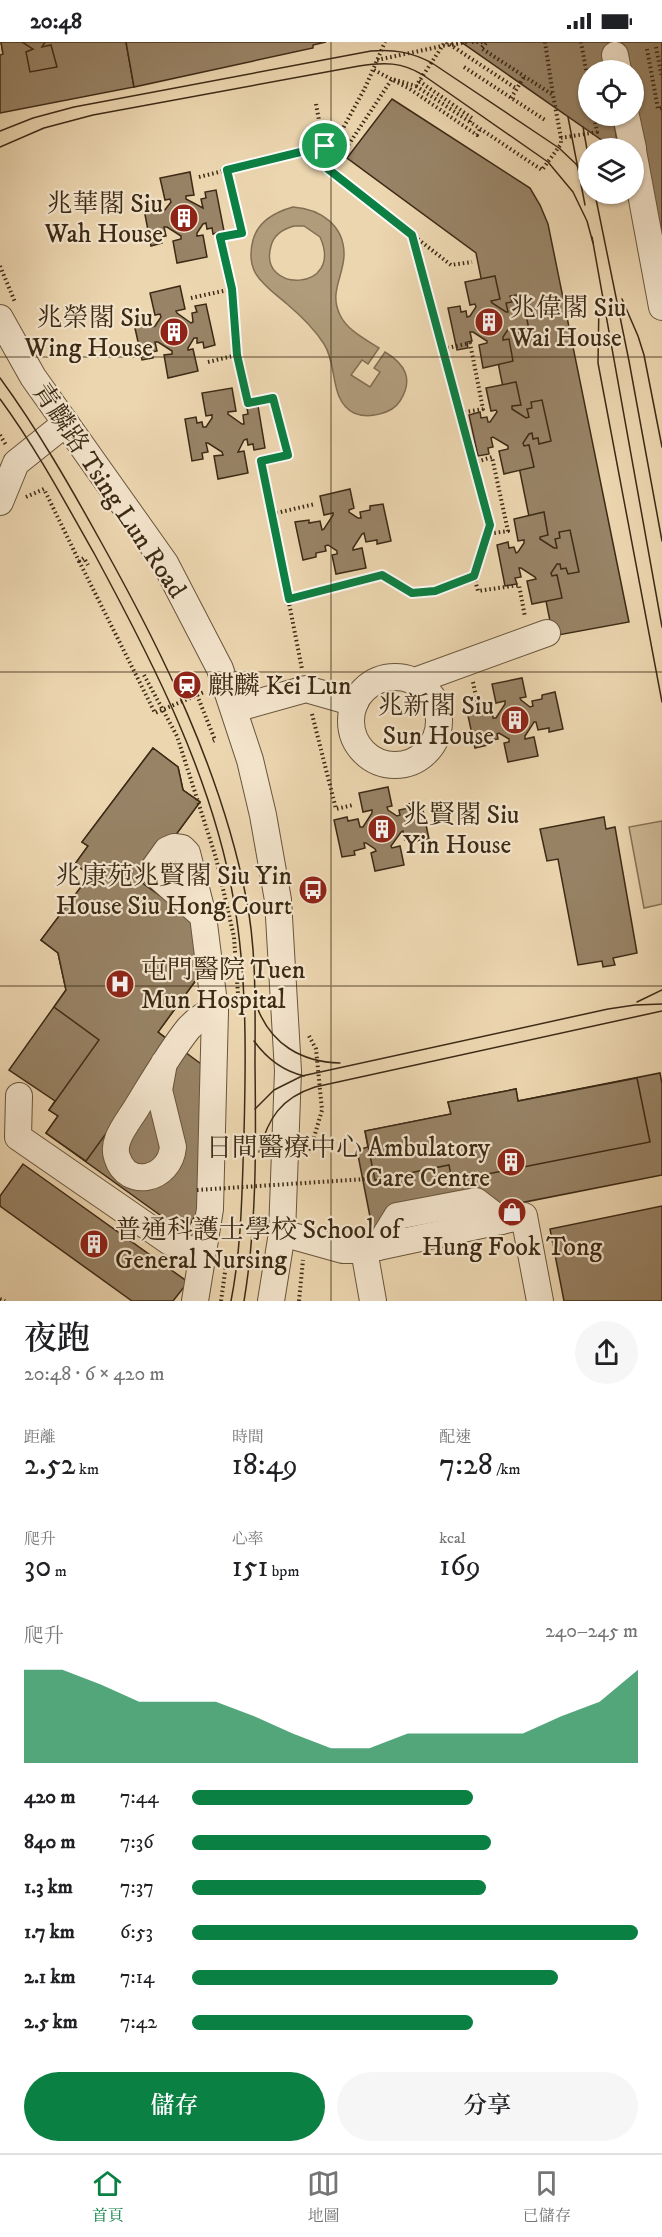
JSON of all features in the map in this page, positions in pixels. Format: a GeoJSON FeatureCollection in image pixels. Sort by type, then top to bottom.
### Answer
{"type":"FeatureCollection","features":[{"type":"Feature","properties":{"kind":"street"},"geometry":{"type":"LineString","coordinates":[[643,204],[662,307]]}},
{"type":"Feature","properties":{"kind":"street","name":"青麟路 Tsing Lun Road"},"geometry":{"type":"LineString","coordinates":[[9,313],[33,377],[165,562],[220,669],[250,760],[263,815],[278,900],[289,1081],[293,1236],[271,1301]]}},
{"type":"Feature","properties":{"kind":"street"},"geometry":{"type":"LineString","coordinates":[[2,492],[16,463],[66,423]]}},
{"type":"Feature","properties":{"kind":"street"},"geometry":{"type":"LineString","coordinates":[[415,681],[536,628]]}},
{"type":"Feature","properties":{"kind":"street"},"geometry":{"type":"LineString","coordinates":[[401,677],[415,681],[427,690],[435,702],[439,716],[439,730],[433,743],[423,755],[410,762],[396,765],[381,762],[369,756],[358,745],[351,717],[355,703],[363,691],[381,680],[401,677]]}},
{"type":"Feature","properties":{"kind":"street"},"geometry":{"type":"LineString","coordinates":[[234,709],[306,689],[355,703]]}},
{"type":"Feature","properties":{"kind":"street"},"geometry":{"type":"LineString","coordinates":[[195,1301],[210,1209],[215,1011],[203,916]]}},
{"type":"Feature","properties":{"kind":"street"},"geometry":{"type":"LineString","coordinates":[[164,1064],[189,1028],[207,1014],[215,1011]]}},
{"type":"Feature","properties":{"kind":"street"},"geometry":{"type":"LineString","coordinates":[[19,1096],[18,1137],[170,1242],[202,1254]]}},
{"type":"Feature","properties":{"kind":"street"},"geometry":{"type":"LineString","coordinates":[[293,1236],[343,1250],[371,1249],[524,1216],[540,1301]]}},
{"type":"Feature","properties":{"kind":"street"},"geometry":{"type":"LineString","coordinates":[[371,1249],[373,1301]]}},
{"type":"Feature","properties":{"kind":"path"},"geometry":{"type":"LineString","coordinates":[[335,143],[374,70],[385,42]]}},
{"type":"Feature","properties":{"kind":"path"},"geometry":{"type":"LineString","coordinates":[[416,86],[446,42],[453,44],[517,88]]}},
{"type":"Feature","properties":{"kind":"path"},"geometry":{"type":"LineString","coordinates":[[377,60],[461,42]]}},
{"type":"Feature","properties":{"kind":"path"},"geometry":{"type":"LineString","coordinates":[[453,44],[467,42]]}},
{"type":"Feature","properties":{"kind":"path"},"geometry":{"type":"LineString","coordinates":[[472,42],[492,44]]}},
{"type":"Feature","properties":{"kind":"path"},"geometry":{"type":"LineString","coordinates":[[199,177],[335,143],[349,144],[392,79],[416,86],[542,171],[561,144],[545,42]]}},
{"type":"Feature","properties":{"kind":"path"},"geometry":{"type":"LineString","coordinates":[[582,42],[585,60]]}},
{"type":"Feature","properties":{"kind":"path"},"geometry":{"type":"LineString","coordinates":[[485,43],[481,48],[554,95]]}},
{"type":"Feature","properties":{"kind":"path"},"geometry":{"type":"LineString","coordinates":[[656,47],[662,78]]}},
{"type":"Feature","properties":{"kind":"path"},"geometry":{"type":"LineString","coordinates":[[647,49],[658,109],[662,108]]}},
{"type":"Feature","properties":{"kind":"path"},"geometry":{"type":"LineString","coordinates":[[464,67],[545,120]]}},
{"type":"Feature","properties":{"kind":"path"},"geometry":{"type":"LineString","coordinates":[[374,70],[410,89],[477,135],[480,129]]}},
{"type":"Feature","properties":{"kind":"path"},"geometry":{"type":"LineString","coordinates":[[510,98],[524,77]]}},
{"type":"Feature","properties":{"kind":"path"},"geometry":{"type":"LineString","coordinates":[[419,81],[472,118],[470,122]]}},
{"type":"Feature","properties":{"kind":"path"},"geometry":{"type":"LineString","coordinates":[[316,104],[328,169],[451,265],[472,262]]}},
{"type":"Feature","properties":{"kind":"path"},"geometry":{"type":"LineString","coordinates":[[561,138],[597,132],[596,126]]}},
{"type":"Feature","properties":{"kind":"path"},"geometry":{"type":"LineString","coordinates":[[227,170],[242,233],[220,237],[232,289],[237,355],[248,403],[273,398],[288,455],[261,461],[306,689],[336,809],[353,805]]}},
{"type":"Feature","properties":{"kind":"path"},"geometry":{"type":"LineString","coordinates":[[412,235],[490,525],[474,576],[478,591],[519,585],[536,628]]}},
{"type":"Feature","properties":{"kind":"path"},"geometry":{"type":"LineString","coordinates":[[0,266],[9,313]]}},
{"type":"Feature","properties":{"kind":"path"},"geometry":{"type":"LineString","coordinates":[[191,298],[232,289]]}},
{"type":"Feature","properties":{"kind":"path"},"geometry":{"type":"LineString","coordinates":[[442,349],[470,343],[483,410],[460,413]]}},
{"type":"Feature","properties":{"kind":"path"},"geometry":{"type":"LineString","coordinates":[[208,362],[237,355]]}},
{"type":"Feature","properties":{"kind":"path"},"geometry":{"type":"LineString","coordinates":[[473,463],[492,457],[508,531],[487,534]]}},
{"type":"Feature","properties":{"kind":"path"},"geometry":{"type":"LineString","coordinates":[[2,492],[23,498],[44,489],[155,713],[204,692]]}},
{"type":"Feature","properties":{"kind":"path"},"geometry":{"type":"LineString","coordinates":[[272,514],[315,504]]}},
{"type":"Feature","properties":{"kind":"path"},"geometry":{"type":"LineString","coordinates":[[79,561],[84,558],[88,565]]}},
{"type":"Feature","properties":{"kind":"path"},"geometry":{"type":"LineString","coordinates":[[289,599],[382,575],[412,593],[435,591],[474,576]]}},
{"type":"Feature","properties":{"kind":"path"},"geometry":{"type":"LineString","coordinates":[[144,675],[161,710]]}},
{"type":"Feature","properties":{"kind":"path"},"geometry":{"type":"LineString","coordinates":[[197,694],[215,740],[213,741]]}},
{"type":"Feature","properties":{"kind":"path"},"geometry":{"type":"LineString","coordinates":[[306,1030],[316,1049],[322,1110],[308,1154]]}},
{"type":"Feature","properties":{"kind":"path"},"geometry":{"type":"LineString","coordinates":[[307,1176],[307,1186]]}},
{"type":"Feature","properties":{"kind":"path"},"geometry":{"type":"LineString","coordinates":[[196,1190],[366,1179]]}},
{"type":"Feature","properties":{"kind":"path"},"geometry":{"type":"LineString","coordinates":[[293,1236],[299,1301]]}},
{"type":"Feature","properties":{"kind":"path"},"geometry":{"type":"LineString","coordinates":[[0,1299],[5,1301]]}},
{"type":"Feature","properties":{"kind":"shaded area"},"geometry":{"type":"Polygon","coordinates":[[[303,208],[321,215],[335,227],[340,236],[344,256],[336,292],[337,307],[347,325],[379,348],[368,364],[362,360],[351,375],[370,387],[380,372],[374,368],[385,352],[398,362],[407,379],[400,401],[386,412],[360,415],[346,407],[337,391],[331,362],[324,344],[302,318],[258,278],[254,270],[251,252],[255,233],[268,218],[286,209],[303,208]],[[294,226],[283,230],[274,238],[271,246],[270,262],[276,273],[287,279],[300,280],[312,277],[321,268],[324,255],[320,237],[304,226],[294,226]]]}},
{"type":"Feature","properties":{"kind":"shaded area"},"geometry":{"type":"Polygon","coordinates":[[[662,821],[662,904],[644,908],[629,827],[662,821]]]}},
{"type":"Feature","properties":{"kind":"building"},"geometry":{"type":"Polygon","coordinates":[[[1,42],[18,42],[20,51],[3,54],[1,42]]]}},
{"type":"Feature","properties":{"kind":"building"},"geometry":{"type":"Polygon","coordinates":[[[1,42],[126,42],[134,87],[0,113],[0,55],[3,54],[1,42]]]}},
{"type":"Feature","properties":{"kind":"building"},"geometry":{"type":"Polygon","coordinates":[[[22,42],[45,42],[42,47],[51,45],[57,67],[30,72],[26,52],[33,49],[22,42]]]}},
{"type":"Feature","properties":{"kind":"building"},"geometry":{"type":"Polygon","coordinates":[[[126,42],[326,42],[313,45],[313,48],[134,87],[126,42]]]}},
{"type":"Feature","properties":{"kind":"building"},"geometry":{"type":"Polygon","coordinates":[[[461,42],[662,42],[662,245],[644,149],[644,138],[642,138],[640,126],[644,126],[644,60],[578,60],[578,124],[461,42]]]}},
{"type":"Feature","properties":{"kind":"building"},"geometry":{"type":"Polygon","coordinates":[[[392,99],[530,188],[540,205],[548,224],[629,622],[553,636],[476,253],[347,158],[392,99]]]}},
{"type":"Feature","properties":{"kind":"building"},"geometry":{"type":"Polygon","coordinates":[[[581,126],[615,126],[617,138],[599,138],[581,126]]]}},
{"type":"Feature","properties":{"kind":"building","name":"兆華閣 Siu Wah House"},"geometry":{"type":"Polygon","coordinates":[[[190,172],[194,195],[186,196],[186,199],[203,208],[201,199],[206,198],[205,192],[216,190],[224,231],[213,234],[212,228],[207,229],[206,223],[203,224],[197,236],[203,235],[207,257],[177,263],[173,241],[181,239],[181,236],[164,227],[166,236],[161,237],[162,243],[151,246],[143,204],[154,202],[155,208],[161,207],[161,212],[164,211],[171,202],[170,199],[165,200],[160,178],[190,172]]]}},
{"type":"Feature","properties":{"kind":"building","name":"兆偉閣 Siu Wai House"},"geometry":{"type":"Polygon","coordinates":[[[495,276],[500,299],[491,301],[492,303],[508,312],[506,303],[512,302],[510,296],[522,294],[530,335],[519,338],[518,332],[512,333],[511,327],[509,328],[503,340],[509,339],[513,361],[483,368],[479,345],[487,341],[470,332],[472,341],[467,342],[468,348],[457,350],[448,308],[460,306],[461,312],[466,311],[467,317],[470,316],[476,307],[475,304],[470,305],[465,282],[495,276]]]}},
{"type":"Feature","properties":{"kind":"building","name":"兆榮閣 Siu Wing House"},"geometry":{"type":"Polygon","coordinates":[[[180,286],[185,309],[176,311],[177,313],[191,323],[193,322],[192,313],[197,312],[195,306],[206,304],[215,345],[204,348],[203,342],[197,343],[197,338],[194,338],[188,350],[193,349],[198,371],[168,378],[164,355],[172,354],[172,351],[155,342],[157,351],[152,352],[153,358],[142,360],[133,319],[144,317],[146,322],[151,321],[152,327],[155,326],[161,317],[160,314],[155,315],[150,293],[180,286]]]}},
{"type":"Feature","properties":{"kind":"building"},"geometry":{"type":"Polygon","coordinates":[[[516,382],[521,405],[512,406],[512,409],[526,418],[529,417],[527,409],[532,408],[531,402],[542,400],[551,441],[539,444],[538,438],[533,439],[532,433],[529,434],[523,443],[524,446],[529,445],[534,467],[504,474],[499,451],[508,449],[508,446],[493,437],[491,438],[493,447],[488,448],[489,454],[478,456],[469,415],[480,412],[481,418],[487,417],[490,422],[497,412],[496,410],[491,411],[486,388],[516,382]]]}},
{"type":"Feature","properties":{"kind":"building"},"geometry":{"type":"Polygon","coordinates":[[[232,388],[236,411],[228,412],[228,414],[244,424],[243,415],[248,414],[247,408],[258,406],[265,448],[254,450],[253,444],[248,445],[247,439],[244,440],[238,452],[244,451],[248,473],[218,479],[214,456],[223,455],[222,452],[206,443],[208,452],[202,453],[203,459],[192,461],[185,419],[196,417],[197,423],[202,422],[203,427],[206,427],[212,415],[206,416],[202,393],[232,388]]]}},
{"type":"Feature","properties":{"kind":"building"},"geometry":{"type":"Polygon","coordinates":[[[350,489],[354,508],[349,512],[358,518],[361,518],[360,512],[370,510],[370,506],[383,504],[391,541],[377,544],[377,540],[366,542],[364,533],[362,534],[353,550],[362,548],[366,568],[336,574],[332,555],[337,554],[337,551],[328,545],[325,546],[326,551],[316,553],[316,557],[303,560],[295,522],[320,521],[322,530],[324,529],[333,513],[324,515],[320,496],[350,489]]]}},
{"type":"Feature","properties":{"kind":"building"},"geometry":{"type":"Polygon","coordinates":[[[544,512],[548,535],[540,539],[557,548],[555,539],[560,538],[559,532],[570,530],[579,572],[568,574],[566,568],[561,569],[560,564],[557,564],[551,573],[552,576],[557,575],[562,598],[532,604],[527,581],[536,579],[535,577],[519,568],[521,577],[515,578],[517,584],[505,586],[497,545],[508,542],[509,548],[514,547],[516,553],[518,552],[524,540],[518,541],[514,519],[544,512]]]}},
{"type":"Feature","properties":{"kind":"building","name":"兆新閣 Siu Sun House"},"geometry":{"type":"Polygon","coordinates":[[[522,678],[526,697],[520,698],[530,707],[533,706],[532,701],[542,699],[542,695],[555,692],[563,729],[549,732],[549,728],[538,730],[534,722],[525,739],[534,737],[538,756],[508,762],[504,743],[509,742],[509,739],[499,733],[497,734],[498,739],[487,741],[488,745],[475,748],[467,711],[481,708],[481,712],[492,710],[493,718],[496,718],[505,701],[496,703],[492,684],[522,678]]]}},
{"type":"Feature","properties":{"kind":"building"},"geometry":{"type":"Polygon","coordinates":[[[153,748],[178,767],[183,790],[200,802],[141,882],[209,931],[210,961],[158,1032],[208,1069],[198,1211],[185,1233],[46,1133],[58,1116],[49,1110],[55,1101],[9,1070],[66,990],[58,953],[41,940],[90,875],[75,864],[88,846],[82,842],[153,748]]]}},
{"type":"Feature","properties":{"kind":"building"},"geometry":{"type":"Polygon","coordinates":[[[153,748],[178,767],[183,790],[200,802],[141,882],[209,931],[210,961],[158,1032],[172,1043],[86,1161],[46,1133],[58,1116],[49,1110],[99,1040],[54,1007],[66,990],[58,953],[41,940],[90,875],[75,864],[88,846],[82,842],[153,748]]]}},
{"type":"Feature","properties":{"kind":"building","name":"兆賢閣 Siu Yin House"},"geometry":{"type":"Polygon","coordinates":[[[388,787],[392,806],[387,807],[397,816],[400,815],[399,810],[409,808],[408,804],[421,801],[429,839],[405,840],[403,831],[401,832],[391,846],[392,848],[400,846],[404,865],[375,871],[371,853],[376,851],[366,843],[364,843],[365,848],[354,851],[355,855],[342,857],[334,820],[347,817],[348,821],[358,819],[360,827],[363,827],[372,810],[363,812],[359,793],[388,787]]]}},
{"type":"Feature","properties":{"kind":"building"},"geometry":{"type":"Polygon","coordinates":[[[604,817],[606,829],[615,827],[637,953],[613,958],[615,965],[603,967],[602,961],[578,965],[558,859],[547,861],[540,829],[604,817]]]}},
{"type":"Feature","properties":{"kind":"building","name":"日間醫療中心 Ambulatory Care Centre"},"geometry":{"type":"Polygon","coordinates":[[[660,1073],[662,1175],[373,1232],[357,1150],[368,1147],[365,1131],[451,1114],[448,1102],[516,1089],[518,1101],[660,1073]]]}},
{"type":"Feature","properties":{"kind":"building"},"geometry":{"type":"Polygon","coordinates":[[[637,1078],[650,1142],[452,1181],[449,1165],[375,1180],[365,1131],[451,1114],[448,1102],[516,1089],[518,1101],[637,1078]]]}},
{"type":"Feature","properties":{"kind":"building","name":"普通科護士學校 School of General Nursing"},"geometry":{"type":"Polygon","coordinates":[[[23,1164],[188,1282],[173,1301],[132,1301],[0,1206],[0,1196],[23,1164]]]}},
{"type":"Feature","properties":{"kind":"building"},"geometry":{"type":"Polygon","coordinates":[[[662,1206],[662,1301],[564,1301],[550,1229],[662,1206]]]}},
{"type":"Feature","properties":{"kind":"tram line"},"geometry":{"type":"LineString","coordinates":[[0,131],[33,118],[74,107],[371,51],[387,50],[417,56],[432,63],[559,148],[578,167]]}},
{"type":"Feature","properties":{"kind":"tram line"},"geometry":{"type":"LineString","coordinates":[[0,147],[44,128],[93,115],[359,66],[392,64],[423,75],[548,162],[573,192],[587,221],[593,243]]}},
{"type":"Feature","properties":{"kind":"tram line"},"geometry":{"type":"LineString","coordinates":[[568,117],[585,205]]}},
{"type":"Feature","properties":{"kind":"tram line"},"geometry":{"type":"LineString","coordinates":[[583,127],[585,138]]}},
{"type":"Feature","properties":{"kind":"tram line"},"geometry":{"type":"LineString","coordinates":[[597,204],[662,541]]}},
{"type":"Feature","properties":{"kind":"tram line"},"geometry":{"type":"LineString","coordinates":[[592,237],[662,627]]}},
{"type":"Feature","properties":{"kind":"tram line"},"geometry":{"type":"LineString","coordinates":[[622,299],[644,355],[662,447]]}},
{"type":"Feature","properties":{"kind":"tram line"},"geometry":{"type":"LineString","coordinates":[[599,301],[598,363],[662,702]]}},
{"type":"Feature","properties":{"kind":"tram line"},"geometry":{"type":"LineString","coordinates":[[0,378],[65,479],[124,584],[168,670],[222,804],[235,850],[250,917],[255,1002],[255,1183],[244,1301]]}},
{"type":"Feature","properties":{"kind":"tram line"},"geometry":{"type":"LineString","coordinates":[[0,399],[61,495],[139,638],[179,723],[212,811],[224,856],[238,930],[245,1046],[241,1217],[231,1301]]}},
{"type":"Feature","properties":{"kind":"tram line"},"geometry":{"type":"LineString","coordinates":[[637,1002],[662,990]]}},
{"type":"Feature","properties":{"kind":"tram line"},"geometry":{"type":"LineString","coordinates":[[255,1109],[274,1090],[302,1076],[608,1009],[662,1004]]}},
{"type":"Feature","properties":{"kind":"tram line"},"geometry":{"type":"LineString","coordinates":[[257,1007],[270,1031],[289,1049],[313,1059],[340,1063]]}},
{"type":"Feature","properties":{"kind":"tram line"},"geometry":{"type":"LineString","coordinates":[[259,1152],[267,1129],[278,1111],[293,1097],[315,1087],[662,1011]]}},
{"type":"Feature","properties":{"kind":"tram line"},"geometry":{"type":"LineString","coordinates":[[254,1041],[276,1063],[304,1076]]}},
{"type":"Feature","properties":{"kind":"place","name":"兆華閣 Siu Wah House"},"geometry":{"type":"Point","coordinates":[184,218]}},
{"type":"Feature","properties":{"kind":"place","name":"兆偉閣 Siu Wai House"},"geometry":{"type":"Point","coordinates":[489,322]}},
{"type":"Feature","properties":{"kind":"place","name":"兆榮閣 Siu Wing House"},"geometry":{"type":"Point","coordinates":[174,332]}},
{"type":"Feature","properties":{"kind":"place","name":"麒麟 Kei Lun"},"geometry":{"type":"Point","coordinates":[187,685]}},
{"type":"Feature","properties":{"kind":"place","name":"兆新閣 Siu Sun House"},"geometry":{"type":"Point","coordinates":[515,720]}},
{"type":"Feature","properties":{"kind":"place","name":"兆賢閣 Siu Yin House"},"geometry":{"type":"Point","coordinates":[382,829]}},
{"type":"Feature","properties":{"kind":"place","name":"兆康苑兆賢閣 Siu Yin House Siu Hong Court"},"geometry":{"type":"Point","coordinates":[313,890]}},
{"type":"Feature","properties":{"kind":"place","name":"屯門醫院 Tuen Mun Hospital"},"geometry":{"type":"Point","coordinates":[120,984]}},
{"type":"Feature","properties":{"kind":"place","name":"日間醫療中心 Ambulatory Care Centre"},"geometry":{"type":"Point","coordinates":[511,1162]}},
{"type":"Feature","properties":{"kind":"place","name":"Hung Fook Tong"},"geometry":{"type":"Point","coordinates":[512,1212]}},
{"type":"Feature","properties":{"kind":"place","name":"普通科護士學校 School of General Nursing"},"geometry":{"type":"Point","coordinates":[94,1244]}},
{"type":"Feature","properties":{"kind":"route"},"geometry":{"type":"LineString","coordinates":[[325,146],[328,169],[412,235],[490,525],[474,576],[435,591],[412,593],[382,575],[289,599],[261,461],[288,455],[273,398],[248,403],[237,355],[232,289],[220,237],[242,233],[227,170],[325,146]]}}]}
